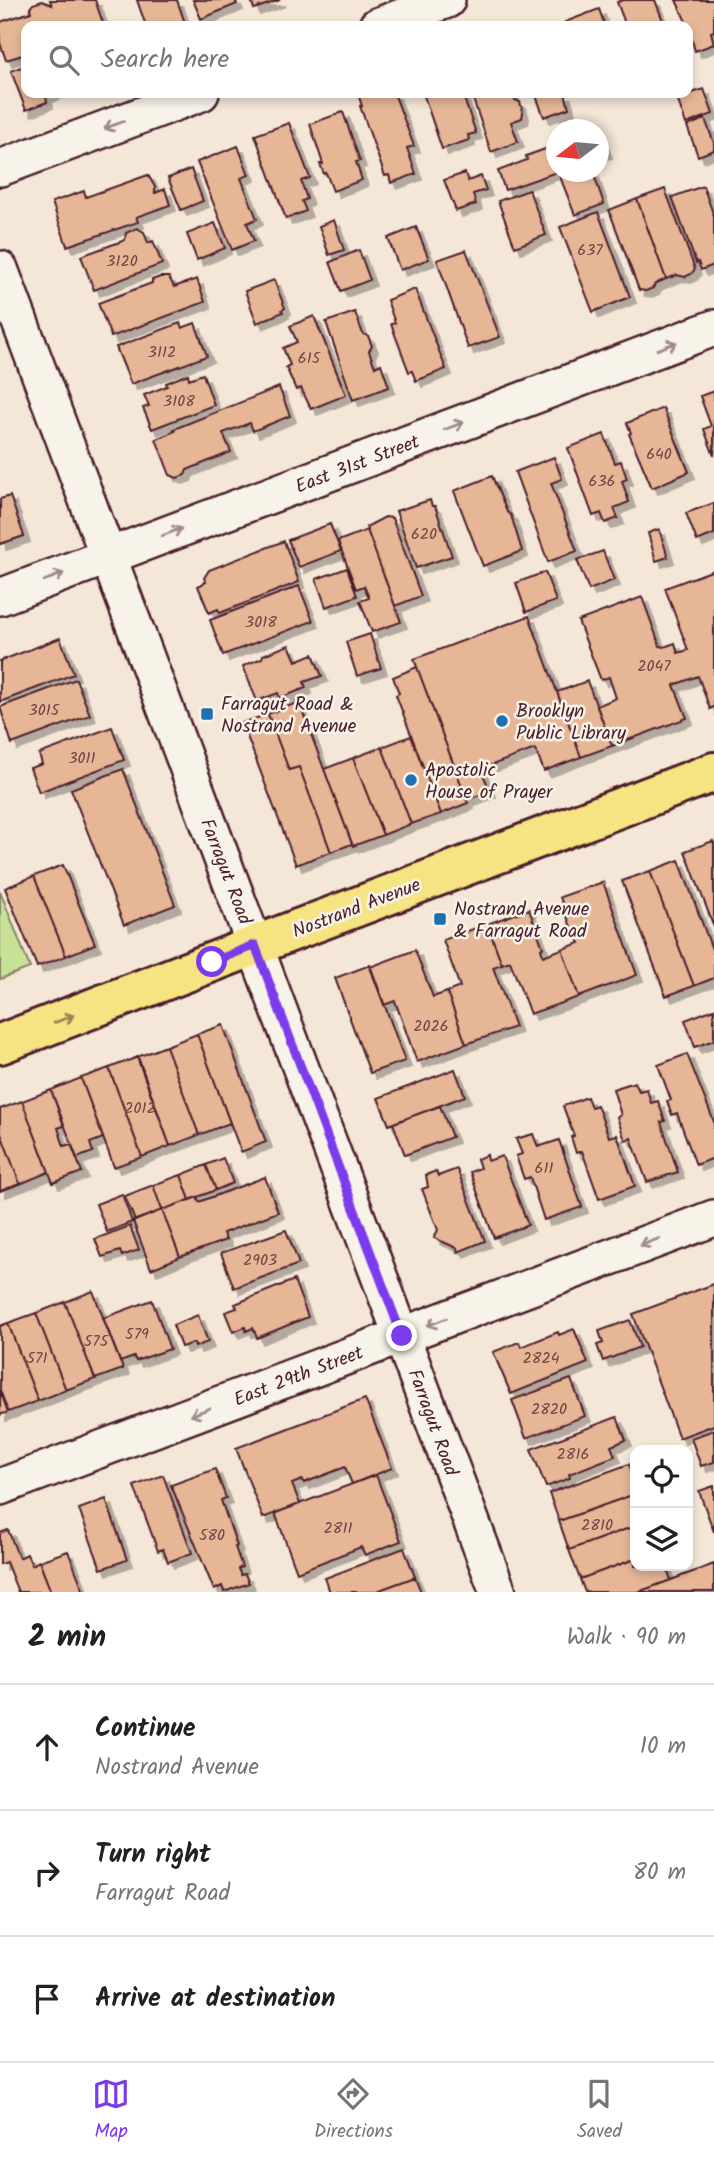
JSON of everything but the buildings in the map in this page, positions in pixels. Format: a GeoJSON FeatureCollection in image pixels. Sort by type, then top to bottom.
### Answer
{"type":"FeatureCollection","features":[{"type":"Feature","properties":{"kind":"main road","name":"Nostrand Avenue"},"geometry":{"type":"LineString","coordinates":[[0,1044],[714,772]]}},
{"type":"Feature","properties":{"kind":"street"},"geometry":{"type":"LineString","coordinates":[[390,21],[447,0]]}},
{"type":"Feature","properties":{"kind":"street"},"geometry":{"type":"LineString","coordinates":[[0,168],[188,98]]}},
{"type":"Feature","properties":{"kind":"street","name":"Farragut Road"},"geometry":{"type":"LineString","coordinates":[[0,269],[498,1592]]}},
{"type":"Feature","properties":{"kind":"street","name":"East 31st Street"},"geometry":{"type":"LineString","coordinates":[[0,597],[714,328]]}},
{"type":"Feature","properties":{"kind":"street","name":"East 29th Street"},"geometry":{"type":"LineString","coordinates":[[0,1487],[714,1218]]}},
{"type":"Feature","properties":{"kind":"green space"},"geometry":{"type":"Polygon","coordinates":[[[0,891],[30,968],[0,979],[0,891]]]}},
{"type":"Feature","properties":{"kind":"place","name":"Farragut Road & Nostrand Avenue"},"geometry":{"type":"Point","coordinates":[207,714]}},
{"type":"Feature","properties":{"kind":"place","name":"Brooklyn Public Library"},"geometry":{"type":"Point","coordinates":[502,721]}},
{"type":"Feature","properties":{"kind":"place","name":"Apostolic House of Prayer"},"geometry":{"type":"Point","coordinates":[411,780]}},
{"type":"Feature","properties":{"kind":"place","name":"Nostrand Avenue & Farragut Road"},"geometry":{"type":"Point","coordinates":[440,919]}},
{"type":"Feature","properties":{"kind":"route"},"geometry":{"type":"LineString","coordinates":[[212,962],[255,945],[402,1336]]}}]}
